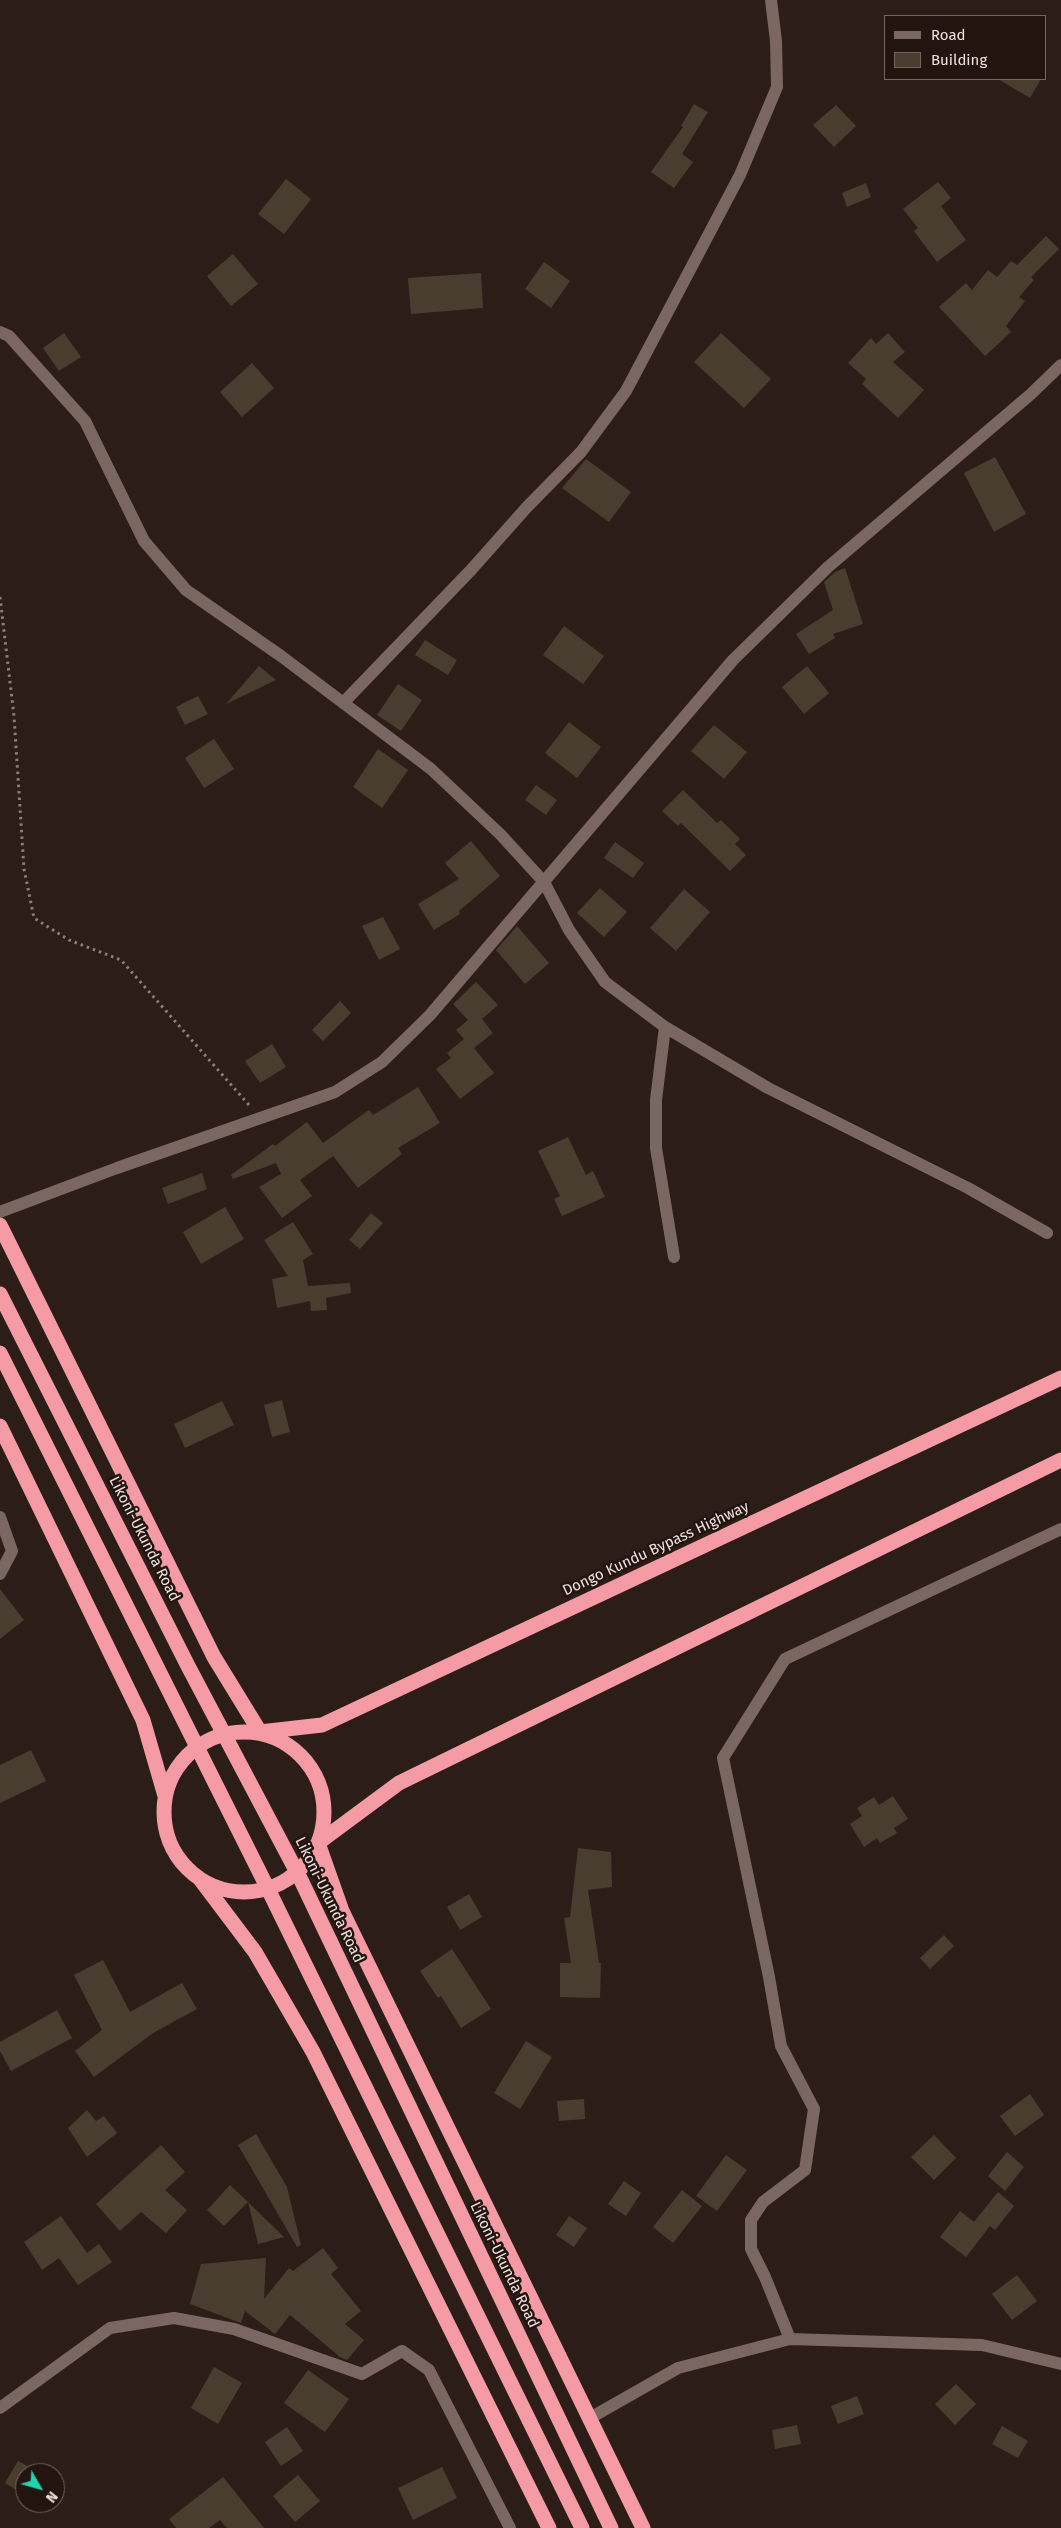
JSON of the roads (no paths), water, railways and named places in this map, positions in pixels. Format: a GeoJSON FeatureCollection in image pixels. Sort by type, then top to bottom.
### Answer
{"type":"FeatureCollection","features":[{"type":"Feature","properties":{"kind":"highway"},"geometry":{"type":"LineString","coordinates":[[0,1225],[214,1656],[260,1732]]}},
{"type":"Feature","properties":{"kind":"highway","name":"Likoni-Ukunda Road"},"geometry":{"type":"LineString","coordinates":[[0,1294],[184,1657],[300,1878],[611,2528]]}},
{"type":"Feature","properties":{"kind":"highway"},"geometry":{"type":"LineString","coordinates":[[0,1353],[270,1893],[582,2528]]}},
{"type":"Feature","properties":{"kind":"highway","name":"Dongo Kundu Bypass Highway"},"geometry":{"type":"LineString","coordinates":[[260,1732],[322,1725],[1061,1378]]}},
{"type":"Feature","properties":{"kind":"highway"},"geometry":{"type":"LineString","coordinates":[[0,1426],[143,1720],[165,1796],[164,1827],[169,1842],[186,1868],[200,1879],[227,1891],[243,1892],[266,1888],[288,1879],[300,1869],[318,1843],[322,1827],[323,1796],[311,1767],[289,1744],[260,1732],[229,1732],[199,1744],[177,1767],[165,1796]]}},
{"type":"Feature","properties":{"kind":"highway"},"geometry":{"type":"LineString","coordinates":[[318,1843],[399,1784],[1061,1460]]}},
{"type":"Feature","properties":{"kind":"highway"},"geometry":{"type":"LineString","coordinates":[[318,1843],[342,1912],[643,2528]]}},
{"type":"Feature","properties":{"kind":"highway"},"geometry":{"type":"LineString","coordinates":[[200,1879],[255,1952],[312,2052],[549,2528]]}},
{"type":"Feature","properties":{"kind":"street"},"geometry":{"type":"LineString","coordinates":[[343,703],[465,576],[527,506],[581,452],[626,391],[740,175],[777,87],[776,41],[771,0]]}},
{"type":"Feature","properties":{"kind":"street"},"geometry":{"type":"LineString","coordinates":[[0,332],[9,336],[85,421],[144,541],[186,590],[281,656],[431,769],[500,834],[544,882],[569,930],[605,982],[665,1027],[768,1088],[968,1188],[1047,1234]]}},
{"type":"Feature","properties":{"kind":"street"},"geometry":{"type":"LineString","coordinates":[[0,1212],[118,1168],[335,1092],[382,1062],[430,1015],[733,660],[828,567],[1031,394],[1061,365]]}},
{"type":"Feature","properties":{"kind":"street"},"geometry":{"type":"LineString","coordinates":[[665,1027],[656,1100],[656,1148],[674,1257]]}},
{"type":"Feature","properties":{"kind":"street"},"geometry":{"type":"LineString","coordinates":[[0,1517],[12,1551],[0,1574]]}},
{"type":"Feature","properties":{"kind":"street"},"geometry":{"type":"LineString","coordinates":[[790,2339],[765,2277],[751,2249],[751,2220],[763,2202],[805,2170],[814,2109],[781,2046],[769,1977],[723,1758],[786,1659],[1061,1530]]}},
{"type":"Feature","properties":{"kind":"street"},"geometry":{"type":"LineString","coordinates":[[0,2408],[110,2328],[174,2318],[234,2329],[362,2374],[402,2351],[430,2370],[510,2528]]}},
{"type":"Feature","properties":{"kind":"street"},"geometry":{"type":"LineString","coordinates":[[590,2418],[678,2368],[790,2339],[982,2345],[1061,2364]]}}]}
